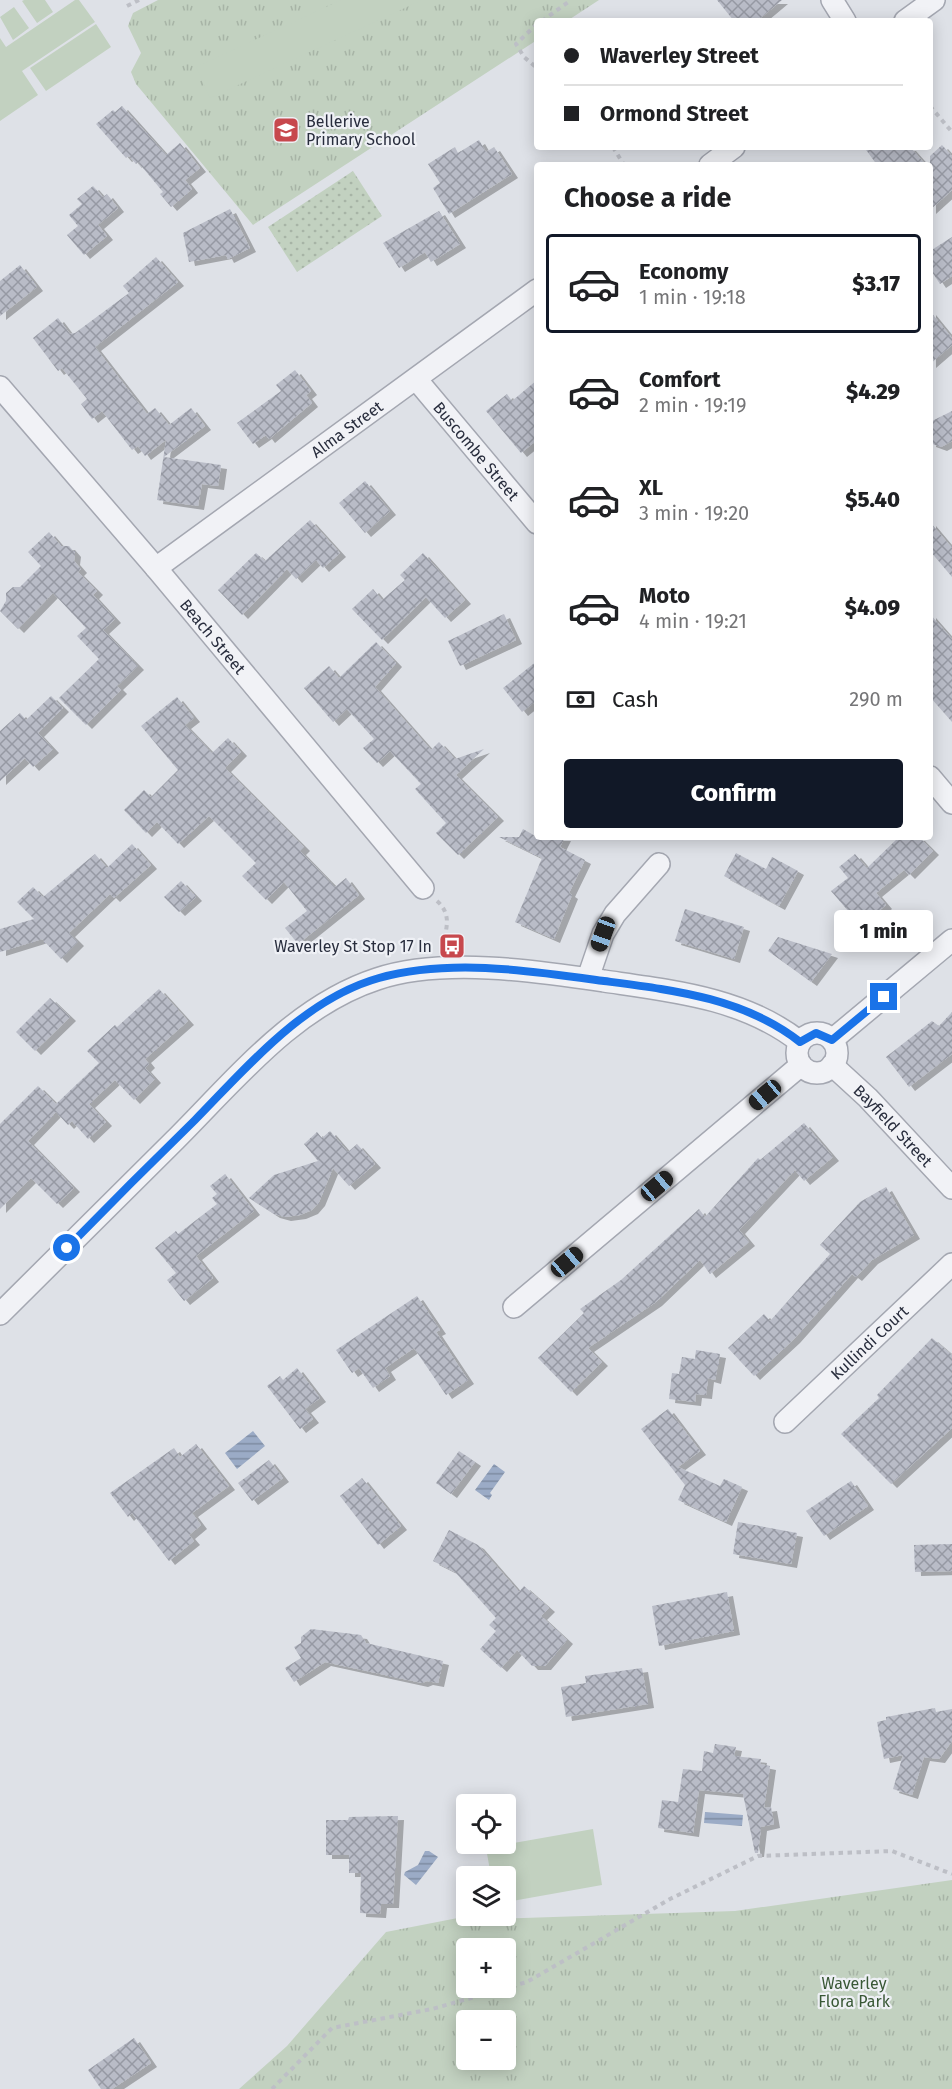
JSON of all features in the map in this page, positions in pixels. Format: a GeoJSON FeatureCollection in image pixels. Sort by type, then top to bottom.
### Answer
{"type":"FeatureCollection","features":[{"type":"Feature","properties":{"kind":"street"},"geometry":{"type":"LineString","coordinates":[[832,0],[843,18]]}},
{"type":"Feature","properties":{"kind":"street"},"geometry":{"type":"LineString","coordinates":[[909,18],[934,0]]}},
{"type":"Feature","properties":{"kind":"street"},"geometry":{"type":"LineString","coordinates":[[714,162],[730,150]]}},
{"type":"Feature","properties":{"kind":"street","name":"Alma Street"},"geometry":{"type":"LineString","coordinates":[[156,568],[534,292]]}},
{"type":"Feature","properties":{"kind":"street","name":"Buscombe Street"},"geometry":{"type":"LineString","coordinates":[[416,379],[534,519]]}},
{"type":"Feature","properties":{"kind":"street","name":"Beach Street"},"geometry":{"type":"LineString","coordinates":[[0,387],[156,568],[423,888]]}},
{"type":"Feature","properties":{"kind":"street"},"geometry":{"type":"LineString","coordinates":[[933,781],[952,803]]}},
{"type":"Feature","properties":{"kind":"street"},"geometry":{"type":"LineString","coordinates":[[588,978],[603,934],[615,914],[659,864]]}},
{"type":"Feature","properties":{"kind":"street"},"geometry":{"type":"LineString","coordinates":[[832,1040],[952,940]]}},
{"type":"Feature","properties":{"kind":"street"},"geometry":{"type":"LineString","coordinates":[[0,1314],[260,1054],[310,1012],[348,990],[379,978],[435,969],[478,968],[588,978],[712,999],[757,1015],[800,1042]]}},
{"type":"Feature","properties":{"kind":"street"},"geometry":{"type":"LineString","coordinates":[[816,1033],[832,1040],[837,1053],[832,1065],[827,1070],[814,1072],[801,1065],[797,1052],[800,1042],[816,1033]]}},
{"type":"Feature","properties":{"kind":"street"},"geometry":{"type":"LineString","coordinates":[[514,1307],[801,1065]]}},
{"type":"Feature","properties":{"kind":"street","name":"Bayfield Street"},"geometry":{"type":"LineString","coordinates":[[832,1065],[868,1098],[952,1188]]}},
{"type":"Feature","properties":{"kind":"street","name":"Kullindi Court"},"geometry":{"type":"LineString","coordinates":[[785,1422],[952,1264]]}},
{"type":"Feature","properties":{"kind":"path"},"geometry":{"type":"LineString","coordinates":[[127,6],[139,0]]}},
{"type":"Feature","properties":{"kind":"path"},"geometry":{"type":"LineString","coordinates":[[546,18],[571,0]]}},
{"type":"Feature","properties":{"kind":"path"},"geometry":{"type":"LineString","coordinates":[[534,27],[516,44],[524,57],[534,65]]}},
{"type":"Feature","properties":{"kind":"path"},"geometry":{"type":"LineString","coordinates":[[933,110],[952,132]]}},
{"type":"Feature","properties":{"kind":"path"},"geometry":{"type":"LineString","coordinates":[[435,969],[448,922],[443,906]]}},
{"type":"Feature","properties":{"kind":"path"},"geometry":{"type":"LineString","coordinates":[[272,2089],[332,2028],[432,2009],[526,1982],[670,1899],[758,1856],[892,1851],[952,1874]]}},
{"type":"Feature","properties":{"kind":"green space"},"geometry":{"type":"Polygon","coordinates":[[[45,0],[53,12],[37,23],[22,1],[45,0]]]}},
{"type":"Feature","properties":{"kind":"green space"},"geometry":{"type":"Polygon","coordinates":[[[75,0],[79,0],[95,22],[22,71],[38,95],[0,121],[0,38],[6,47],[75,0]]]}},
{"type":"Feature","properties":{"kind":"green space","name":"Bellerive Primary School"},"geometry":{"type":"Polygon","coordinates":[[[158,0],[599,0],[572,18],[534,18],[534,42],[253,225],[136,84],[131,72],[141,53],[128,26],[133,13],[158,0]]]}},
{"type":"Feature","properties":{"kind":"green space"},"geometry":{"type":"Polygon","coordinates":[[[341,0],[422,0],[210,98],[196,67],[341,0]]]}},
{"type":"Feature","properties":{"kind":"green space"},"geometry":{"type":"Polygon","coordinates":[[[14,7],[29,28],[13,40],[0,17],[14,7]]]}},
{"type":"Feature","properties":{"kind":"green space"},"geometry":{"type":"Polygon","coordinates":[[[96,24],[111,47],[46,91],[30,68],[96,24]]]}},
{"type":"Feature","properties":{"kind":"green space"},"geometry":{"type":"Polygon","coordinates":[[[353,171],[382,216],[297,272],[268,227],[353,171]]]}},
{"type":"Feature","properties":{"kind":"green space"},"geometry":{"type":"Polygon","coordinates":[[[593,1829],[602,1885],[516,1900],[516,1866],[489,1866],[487,1854],[516,1854],[516,1843],[593,1829]]]}},
{"type":"Feature","properties":{"kind":"green space","name":"Waverley Flora Park"},"geometry":{"type":"Polygon","coordinates":[[[952,1880],[952,2089],[239,2089],[287,2046],[386,1932],[456,1918],[456,1926],[516,1926],[516,1918],[735,1911],[952,1880]]]}},
{"type":"Feature","properties":{"kind":"water"},"geometry":{"type":"Polygon","coordinates":[[[253,1431],[265,1446],[237,1469],[225,1453],[253,1431]]]}},
{"type":"Feature","properties":{"kind":"water"},"geometry":{"type":"Polygon","coordinates":[[[494,1464],[505,1472],[490,1493],[492,1495],[489,1500],[475,1490],[494,1464]]]}},
{"type":"Feature","properties":{"kind":"water"},"geometry":{"type":"Polygon","coordinates":[[[705,1812],[743,1815],[742,1826],[704,1823],[705,1812]]]}},
{"type":"Feature","properties":{"kind":"water"},"geometry":{"type":"Polygon","coordinates":[[[425,1851],[438,1857],[416,1885],[404,1875],[405,1872],[418,1865],[425,1851]]]}},
{"type":"Feature","properties":{"kind":"building"},"geometry":{"type":"Polygon","coordinates":[[[717,0],[782,0],[761,18],[732,18],[717,0]]]}},
{"type":"Feature","properties":{"kind":"building"},"geometry":{"type":"Polygon","coordinates":[[[122,106],[166,155],[180,143],[200,168],[185,180],[192,189],[171,207],[160,194],[163,192],[138,162],[136,164],[129,156],[126,158],[96,124],[113,110],[115,112],[122,106]]]}},
{"type":"Feature","properties":{"kind":"building"},"geometry":{"type":"Polygon","coordinates":[[[479,140],[486,152],[494,147],[512,174],[449,214],[433,188],[440,183],[428,164],[455,147],[458,153],[479,140]]]}},
{"type":"Feature","properties":{"kind":"building"},"geometry":{"type":"Polygon","coordinates":[[[942,145],[952,156],[952,190],[933,207],[933,162],[930,162],[930,156],[942,145]]]}},
{"type":"Feature","properties":{"kind":"building"},"geometry":{"type":"Polygon","coordinates":[[[866,150],[913,150],[923,162],[875,162],[866,150]]]}},
{"type":"Feature","properties":{"kind":"building"},"geometry":{"type":"Polygon","coordinates":[[[93,186],[103,197],[107,194],[118,208],[98,225],[107,236],[84,255],[67,235],[78,226],[69,215],[82,204],[77,199],[93,186]]]}},
{"type":"Feature","properties":{"kind":"building"},"geometry":{"type":"Polygon","coordinates":[[[230,209],[250,248],[228,259],[226,255],[189,262],[183,233],[230,209]]]}},
{"type":"Feature","properties":{"kind":"building"},"geometry":{"type":"Polygon","coordinates":[[[439,211],[460,244],[431,262],[425,252],[399,268],[383,243],[439,211]]]}},
{"type":"Feature","properties":{"kind":"building"},"geometry":{"type":"Polygon","coordinates":[[[952,237],[952,276],[940,284],[933,274],[933,249],[952,237]]]}},
{"type":"Feature","properties":{"kind":"building"},"geometry":{"type":"Polygon","coordinates":[[[156,257],[178,282],[95,347],[147,414],[155,408],[169,425],[191,408],[205,426],[164,457],[221,465],[218,486],[202,484],[198,506],[157,500],[166,440],[145,456],[138,446],[132,450],[102,411],[92,419],[81,404],[87,399],[62,368],[58,371],[33,338],[58,318],[70,334],[75,333],[129,293],[123,286],[156,257]]]}},
{"type":"Feature","properties":{"kind":"building"},"geometry":{"type":"Polygon","coordinates":[[[20,265],[37,287],[0,316],[0,281],[20,265]]]}},
{"type":"Feature","properties":{"kind":"building"},"geometry":{"type":"Polygon","coordinates":[[[933,315],[952,338],[952,345],[933,361],[933,315]]]}},
{"type":"Feature","properties":{"kind":"building"},"geometry":{"type":"Polygon","coordinates":[[[295,370],[311,391],[306,395],[312,403],[269,439],[266,435],[253,444],[237,423],[281,391],[276,385],[295,370]]]}},
{"type":"Feature","properties":{"kind":"building"},"geometry":{"type":"Polygon","coordinates":[[[534,383],[534,442],[521,453],[486,411],[507,394],[512,401],[534,383]]]}},
{"type":"Feature","properties":{"kind":"building"},"geometry":{"type":"Polygon","coordinates":[[[952,411],[952,441],[941,447],[933,444],[933,420],[952,411]]]}},
{"type":"Feature","properties":{"kind":"building"},"geometry":{"type":"Polygon","coordinates":[[[365,481],[390,511],[365,533],[339,503],[365,481]]]}},
{"type":"Feature","properties":{"kind":"building"},"geometry":{"type":"Polygon","coordinates":[[[310,520],[340,553],[323,568],[316,560],[296,579],[287,569],[242,615],[218,590],[256,553],[265,561],[310,520]]]}},
{"type":"Feature","properties":{"kind":"building"},"geometry":{"type":"Polygon","coordinates":[[[933,526],[952,548],[952,577],[933,555],[933,526]]]}},
{"type":"Feature","properties":{"kind":"building"},"geometry":{"type":"Polygon","coordinates":[[[49,532],[61,546],[69,546],[75,553],[74,561],[81,569],[78,572],[97,591],[93,595],[115,619],[103,630],[138,666],[117,686],[121,690],[86,725],[59,698],[99,659],[77,636],[86,628],[53,593],[18,629],[0,611],[6,601],[6,593],[13,587],[20,587],[41,566],[28,552],[49,532]]]}},
{"type":"Feature","properties":{"kind":"building"},"geometry":{"type":"Polygon","coordinates":[[[423,553],[465,600],[445,618],[426,597],[382,640],[352,609],[373,589],[382,600],[405,580],[400,575],[423,553]]]}},
{"type":"Feature","properties":{"kind":"building"},"geometry":{"type":"Polygon","coordinates":[[[504,614],[516,640],[460,666],[448,641],[504,614]]]}},
{"type":"Feature","properties":{"kind":"building"},"geometry":{"type":"Polygon","coordinates":[[[933,617],[952,639],[952,722],[933,700],[933,617]]]}},
{"type":"Feature","properties":{"kind":"building"},"geometry":{"type":"Polygon","coordinates":[[[376,642],[396,663],[375,687],[431,750],[439,742],[455,759],[484,749],[456,775],[498,817],[458,855],[436,833],[446,823],[415,789],[421,784],[390,751],[377,763],[363,748],[374,739],[347,709],[333,722],[304,688],[329,666],[339,678],[376,642]]]}},
{"type":"Feature","properties":{"kind":"building"},"geometry":{"type":"Polygon","coordinates":[[[534,663],[534,702],[522,712],[503,688],[534,663]]]}},
{"type":"Feature","properties":{"kind":"building"},"geometry":{"type":"Polygon","coordinates":[[[51,696],[63,708],[38,733],[53,749],[33,767],[25,758],[0,781],[0,731],[20,713],[26,720],[51,696]]]}},
{"type":"Feature","properties":{"kind":"building"},"geometry":{"type":"Polygon","coordinates":[[[177,697],[194,718],[185,725],[212,753],[228,738],[241,752],[225,768],[304,847],[300,851],[335,887],[346,878],[359,895],[298,944],[285,928],[307,911],[284,882],[266,900],[242,876],[256,863],[209,816],[178,844],[157,822],[146,833],[124,810],[144,790],[151,797],[178,770],[141,726],[177,697]]]}},
{"type":"Feature","properties":{"kind":"building"},"geometry":{"type":"Polygon","coordinates":[[[523,829],[534,835],[534,840],[564,840],[560,847],[585,860],[569,893],[572,895],[554,939],[515,922],[542,858],[499,837],[519,837],[523,829]]]}},
{"type":"Feature","properties":{"kind":"building"},"geometry":{"type":"Polygon","coordinates":[[[896,840],[922,840],[933,851],[909,875],[904,870],[876,893],[886,905],[861,926],[831,891],[848,878],[839,867],[855,854],[867,868],[896,840]]]}},
{"type":"Feature","properties":{"kind":"building"},"geometry":{"type":"Polygon","coordinates":[[[132,844],[151,865],[114,898],[110,894],[69,933],[78,942],[61,959],[42,939],[0,952],[0,929],[34,919],[17,902],[33,887],[43,897],[95,854],[107,868],[132,844]]]}},
{"type":"Feature","properties":{"kind":"building"},"geometry":{"type":"Polygon","coordinates":[[[736,853],[766,869],[772,857],[798,871],[779,906],[724,876],[736,853]]]}},
{"type":"Feature","properties":{"kind":"building"},"geometry":{"type":"Polygon","coordinates":[[[181,881],[196,897],[179,912],[164,897],[181,881]]]}},
{"type":"Feature","properties":{"kind":"building"},"geometry":{"type":"Polygon","coordinates":[[[685,909],[744,927],[734,959],[675,941],[685,909]]]}},
{"type":"Feature","properties":{"kind":"building"},"geometry":{"type":"Polygon","coordinates":[[[778,937],[832,954],[811,982],[768,951],[778,937]]]}},
{"type":"Feature","properties":{"kind":"building"},"geometry":{"type":"Polygon","coordinates":[[[159,989],[188,1021],[145,1059],[149,1064],[145,1068],[155,1079],[134,1100],[115,1080],[89,1104],[106,1122],[88,1139],[72,1121],[68,1125],[56,1112],[28,1141],[74,1188],[57,1204],[31,1178],[0,1209],[0,1124],[38,1086],[56,1104],[99,1063],[87,1051],[159,989]]]}},
{"type":"Feature","properties":{"kind":"building"},"geometry":{"type":"Polygon","coordinates":[[[50,998],[70,1017],[35,1051],[16,1032],[50,998]]]}},
{"type":"Feature","properties":{"kind":"building"},"geometry":{"type":"Polygon","coordinates":[[[952,1012],[952,1054],[909,1087],[886,1057],[932,1021],[939,1026],[952,1012]]]}},
{"type":"Feature","properties":{"kind":"building"},"geometry":{"type":"Polygon","coordinates":[[[804,1123],[833,1157],[804,1181],[795,1170],[739,1230],[749,1242],[710,1274],[700,1260],[656,1302],[588,1348],[602,1362],[571,1392],[538,1358],[584,1313],[580,1309],[621,1280],[699,1209],[705,1217],[758,1158],[760,1160],[804,1123]]]}},
{"type":"Feature","properties":{"kind":"building"},"geometry":{"type":"Polygon","coordinates":[[[330,1131],[348,1152],[357,1144],[375,1164],[349,1186],[333,1168],[319,1202],[312,1210],[300,1215],[285,1217],[274,1214],[249,1198],[274,1175],[318,1161],[304,1144],[317,1132],[322,1138],[330,1131]]]}},
{"type":"Feature","properties":{"kind":"building"},"geometry":{"type":"Polygon","coordinates":[[[225,1174],[254,1211],[196,1256],[213,1278],[184,1301],[167,1280],[176,1273],[155,1248],[176,1231],[178,1234],[217,1204],[212,1198],[217,1194],[210,1186],[225,1174]]]}},
{"type":"Feature","properties":{"kind":"building"},"geometry":{"type":"Polygon","coordinates":[[[886,1187],[914,1235],[872,1260],[856,1277],[852,1274],[794,1339],[754,1376],[728,1348],[764,1314],[770,1321],[830,1254],[820,1245],[860,1202],[886,1187]]]}},
{"type":"Feature","properties":{"kind":"building"},"geometry":{"type":"Polygon","coordinates":[[[417,1296],[440,1330],[436,1332],[468,1380],[446,1395],[414,1348],[385,1368],[390,1376],[373,1388],[359,1368],[352,1373],[336,1350],[417,1296]]]}},
{"type":"Feature","properties":{"kind":"building"},"geometry":{"type":"Polygon","coordinates":[[[932,1338],[952,1355],[952,1428],[891,1484],[841,1434],[879,1398],[877,1395],[932,1338]]]}},
{"type":"Feature","properties":{"kind":"building"},"geometry":{"type":"Polygon","coordinates":[[[696,1350],[720,1354],[715,1380],[708,1378],[706,1395],[696,1394],[695,1402],[669,1399],[672,1373],[679,1374],[682,1357],[695,1359],[696,1350]]]}},
{"type":"Feature","properties":{"kind":"building"},"geometry":{"type":"Polygon","coordinates":[[[297,1368],[320,1398],[305,1409],[313,1419],[300,1429],[267,1386],[280,1376],[283,1380],[297,1368]]]}},
{"type":"Feature","properties":{"kind":"building"},"geometry":{"type":"Polygon","coordinates":[[[668,1409],[700,1451],[678,1467],[720,1486],[724,1479],[742,1487],[726,1522],[678,1500],[685,1485],[641,1429],[668,1409]]]}},
{"type":"Feature","properties":{"kind":"building"},"geometry":{"type":"Polygon","coordinates":[[[196,1444],[229,1486],[192,1513],[201,1525],[189,1535],[194,1541],[169,1561],[132,1513],[128,1517],[110,1493],[174,1448],[180,1457],[196,1444]]]}},
{"type":"Feature","properties":{"kind":"building"},"geometry":{"type":"Polygon","coordinates":[[[459,1451],[475,1462],[451,1494],[436,1483],[459,1451]]]}},
{"type":"Feature","properties":{"kind":"building"},"geometry":{"type":"Polygon","coordinates":[[[269,1460],[283,1478],[252,1501],[238,1483],[269,1460]]]}},
{"type":"Feature","properties":{"kind":"building"},"geometry":{"type":"Polygon","coordinates":[[[362,1478],[401,1526],[378,1545],[340,1496],[362,1478]]]}},
{"type":"Feature","properties":{"kind":"building"},"geometry":{"type":"Polygon","coordinates":[[[851,1481],[868,1506],[824,1536],[806,1511],[851,1481]]]}},
{"type":"Feature","properties":{"kind":"building"},"geometry":{"type":"Polygon","coordinates":[[[738,1522],[797,1533],[791,1564],[733,1554],[738,1522]]]}},
{"type":"Feature","properties":{"kind":"building"},"geometry":{"type":"Polygon","coordinates":[[[449,1530],[478,1545],[519,1592],[524,1586],[549,1608],[541,1616],[567,1640],[545,1666],[532,1666],[517,1650],[501,1668],[480,1649],[496,1631],[489,1625],[496,1618],[455,1572],[433,1561],[449,1530]]]}},
{"type":"Feature","properties":{"kind":"building"},"geometry":{"type":"Polygon","coordinates":[[[952,1544],[952,1571],[915,1572],[914,1545],[952,1544]]]}},
{"type":"Feature","properties":{"kind":"building"},"geometry":{"type":"Polygon","coordinates":[[[727,1592],[734,1631],[659,1646],[652,1606],[727,1592]]]}},
{"type":"Feature","properties":{"kind":"building"},"geometry":{"type":"Polygon","coordinates":[[[311,1629],[361,1635],[366,1643],[443,1661],[438,1683],[427,1681],[422,1683],[325,1662],[294,1682],[285,1668],[301,1658],[294,1647],[301,1643],[301,1637],[311,1629]]]}},
{"type":"Feature","properties":{"kind":"building"},"geometry":{"type":"Polygon","coordinates":[[[642,1668],[648,1704],[566,1717],[561,1687],[586,1683],[585,1676],[642,1668]]]}},
{"type":"Feature","properties":{"kind":"building"},"geometry":{"type":"Polygon","coordinates":[[[935,1708],[936,1712],[952,1709],[952,1741],[939,1759],[924,1757],[912,1795],[893,1789],[903,1755],[884,1759],[877,1722],[886,1720],[886,1717],[935,1708]]]}},
{"type":"Feature","properties":{"kind":"building"},"geometry":{"type":"Polygon","coordinates":[[[715,1744],[736,1747],[734,1756],[761,1759],[760,1764],[770,1766],[764,1808],[771,1807],[774,1824],[761,1827],[758,1853],[755,1853],[743,1794],[699,1790],[693,1833],[658,1828],[662,1800],[678,1802],[683,1769],[702,1771],[704,1751],[713,1753],[715,1744]]]}},
{"type":"Feature","properties":{"kind":"building"},"geometry":{"type":"Polygon","coordinates":[[[398,1816],[393,1904],[381,1904],[380,1914],[360,1913],[361,1873],[349,1873],[349,1855],[326,1855],[326,1820],[398,1816]]]}},
{"type":"Feature","properties":{"kind":"building"},"geometry":{"type":"Polygon","coordinates":[[[134,2038],[151,2063],[112,2089],[101,2089],[88,2070],[134,2038]]]}},
{"type":"Feature","properties":{"kind":"place","name":"Bellerive Primary School"},"geometry":{"type":"Point","coordinates":[286,130]}},
{"type":"Feature","properties":{"kind":"place","name":"Waverley St Stop 17 In"},"geometry":{"type":"Point","coordinates":[452,946]}},
{"type":"Feature","properties":{"kind":"route"},"geometry":{"type":"LineString","coordinates":[[67,1248],[260,1054],[310,1012],[348,990],[379,978],[435,969],[478,968],[588,978],[681,992],[712,999],[757,1015],[786,1031],[800,1042],[816,1033],[832,1040],[884,997]]}}]}
